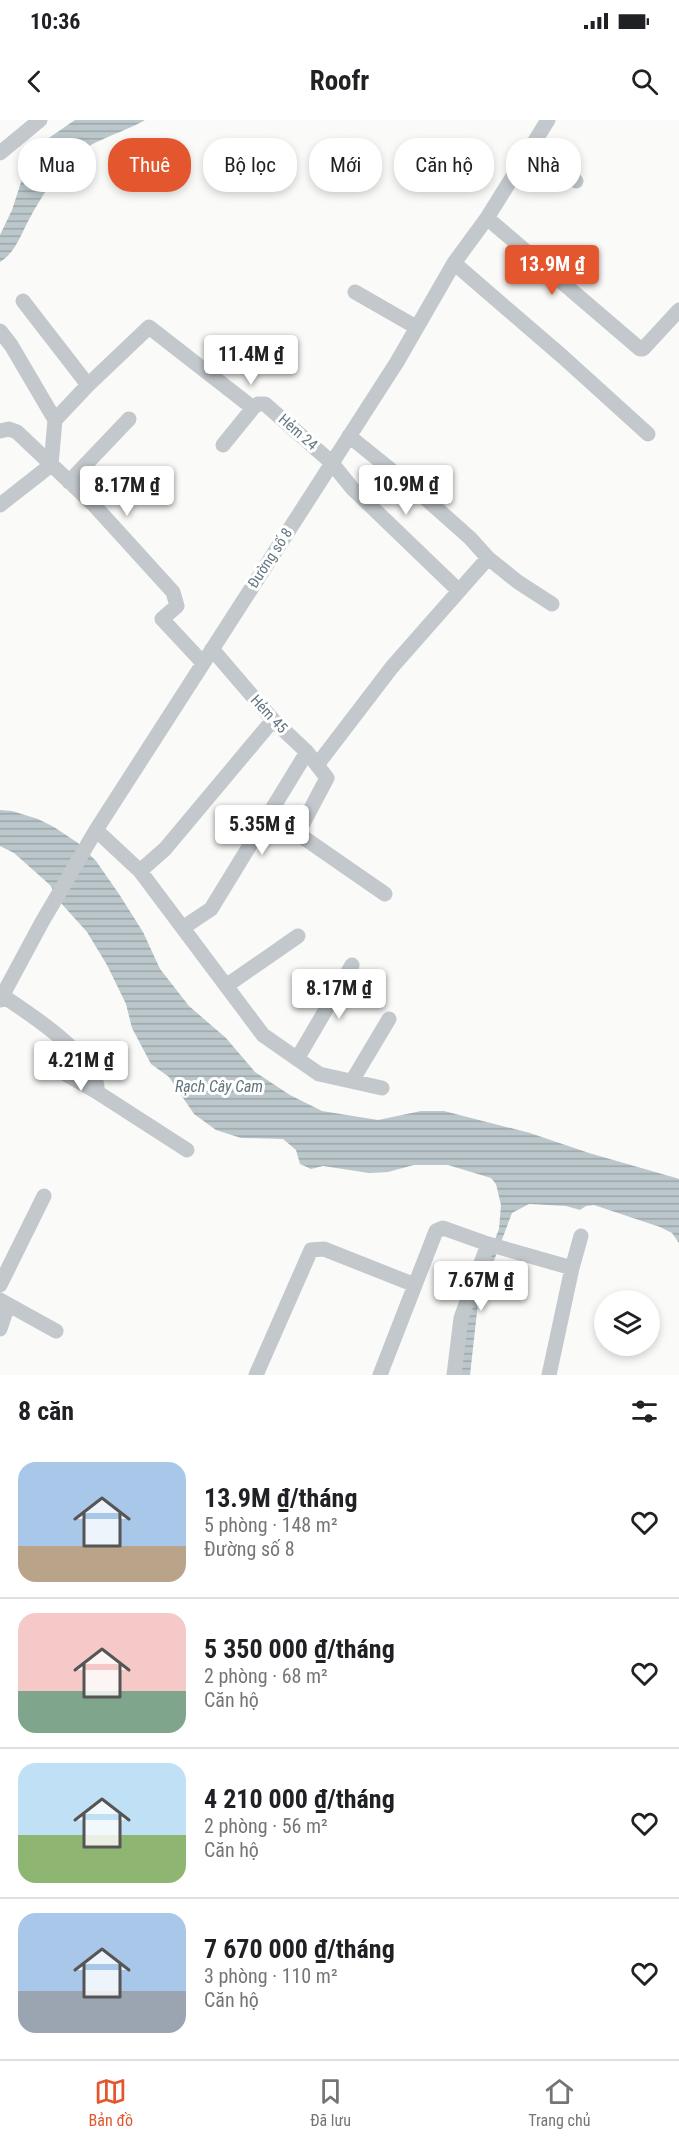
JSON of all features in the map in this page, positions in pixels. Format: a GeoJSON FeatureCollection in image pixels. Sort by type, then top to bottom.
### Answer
{"type":"FeatureCollection","features":[{"type":"Feature","properties":{"kind":"street"},"geometry":{"type":"LineString","coordinates":[[0,153],[40,120]]}},
{"type":"Feature","properties":{"kind":"street","name":"Đường số 8"},"geometry":{"type":"LineString","coordinates":[[536,138],[548,120]]}},
{"type":"Feature","properties":{"kind":"street","name":"Đường số 8"},"geometry":{"type":"LineString","coordinates":[[1,998],[42,922],[94,834],[397,362],[454,263],[487,218],[506,186]]}},
{"type":"Feature","properties":{"kind":"street"},"geometry":{"type":"LineString","coordinates":[[487,218],[638,348],[643,349],[679,310]]}},
{"type":"Feature","properties":{"kind":"street"},"geometry":{"type":"LineString","coordinates":[[454,263],[648,434]]}},
{"type":"Feature","properties":{"kind":"street"},"geometry":{"type":"LineString","coordinates":[[355,292],[417,327]]}},
{"type":"Feature","properties":{"kind":"street"},"geometry":{"type":"LineString","coordinates":[[23,301],[88,385],[55,420]]}},
{"type":"Feature","properties":{"kind":"street","name":"Hẻm 24"},"geometry":{"type":"LineString","coordinates":[[88,385],[149,327],[253,408],[258,404],[265,404],[331,462]]}},
{"type":"Feature","properties":{"kind":"street"},"geometry":{"type":"LineString","coordinates":[[0,331],[11,345],[55,420],[51,465],[0,505]]}},
{"type":"Feature","properties":{"kind":"street"},"geometry":{"type":"LineString","coordinates":[[224,445],[253,408]]}},
{"type":"Feature","properties":{"kind":"street"},"geometry":{"type":"LineString","coordinates":[[69,482],[129,419]]}},
{"type":"Feature","properties":{"kind":"street"},"geometry":{"type":"LineString","coordinates":[[0,431],[9,429],[17,432],[93,504],[173,592],[177,606],[162,619],[203,663]]}},
{"type":"Feature","properties":{"kind":"street"},"geometry":{"type":"LineString","coordinates":[[349,436],[416,490],[470,538],[488,558],[518,582],[552,604]]}},
{"type":"Feature","properties":{"kind":"street"},"geometry":{"type":"LineString","coordinates":[[331,462],[352,488],[458,590]]}},
{"type":"Feature","properties":{"kind":"street"},"geometry":{"type":"LineString","coordinates":[[317,765],[392,668],[488,558]]}},
{"type":"Feature","properties":{"kind":"street","name":"Hẻm 45"},"geometry":{"type":"LineString","coordinates":[[212,649],[273,720],[307,752],[327,778],[298,833]]}},
{"type":"Feature","properties":{"kind":"street"},"geometry":{"type":"LineString","coordinates":[[140,872],[165,849],[273,720]]}},
{"type":"Feature","properties":{"kind":"street"},"geometry":{"type":"LineString","coordinates":[[184,927],[211,909],[307,752]]}},
{"type":"Feature","properties":{"kind":"street"},"geometry":{"type":"LineString","coordinates":[[268,813],[385,894]]}},
{"type":"Feature","properties":{"kind":"street"},"geometry":{"type":"LineString","coordinates":[[94,834],[140,872],[184,927],[263,1035],[319,1074],[382,1088]]}},
{"type":"Feature","properties":{"kind":"street"},"geometry":{"type":"LineString","coordinates":[[226,986],[298,936]]}},
{"type":"Feature","properties":{"kind":"street"},"geometry":{"type":"LineString","coordinates":[[297,1059],[352,965]]}},
{"type":"Feature","properties":{"kind":"street"},"geometry":{"type":"LineString","coordinates":[[1,998],[62,1038],[94,1074],[98,1085],[97,1092]]}},
{"type":"Feature","properties":{"kind":"street"},"geometry":{"type":"LineString","coordinates":[[352,1082],[389,1019]]}},
{"type":"Feature","properties":{"kind":"street"},"geometry":{"type":"LineString","coordinates":[[62,1071],[187,1150]]}},
{"type":"Feature","properties":{"kind":"street"},"geometry":{"type":"LineString","coordinates":[[0,1285],[44,1197]]}},
{"type":"Feature","properties":{"kind":"street"},"geometry":{"type":"LineString","coordinates":[[380,1375],[436,1231],[443,1228],[488,1244],[573,1268]]}},
{"type":"Feature","properties":{"kind":"street"},"geometry":{"type":"LineString","coordinates":[[549,1375],[581,1236]]}},
{"type":"Feature","properties":{"kind":"street"},"geometry":{"type":"LineString","coordinates":[[454,1375],[461,1318],[488,1244]]}},
{"type":"Feature","properties":{"kind":"street"},"geometry":{"type":"LineString","coordinates":[[256,1375],[311,1250],[324,1249],[415,1285]]}},
{"type":"Feature","properties":{"kind":"street"},"geometry":{"type":"LineString","coordinates":[[0,1329],[4,1303],[56,1331]]}},
{"type":"Feature","properties":{"kind":"water"},"geometry":{"type":"Polygon","coordinates":[[[75,120],[145,120],[96,143],[96,138],[49,138],[75,120]]]}},
{"type":"Feature","properties":{"kind":"water"},"geometry":{"type":"Polygon","coordinates":[[[18,192],[45,192],[15,247],[0,262],[0,235],[18,192]]]}},
{"type":"Feature","properties":{"kind":"water","name":"Rạch Cây Cam"},"geometry":{"type":"Polygon","coordinates":[[[0,810],[38,819],[78,843],[96,861],[119,894],[143,932],[160,969],[189,1006],[226,1038],[255,1072],[290,1095],[322,1111],[378,1120],[421,1111],[444,1111],[530,1133],[679,1179],[679,1243],[672,1233],[660,1227],[594,1205],[580,1210],[566,1206],[529,1204],[512,1213],[478,1303],[470,1375],[458,1375],[466,1312],[499,1229],[501,1205],[496,1184],[491,1178],[448,1165],[414,1165],[388,1172],[369,1173],[323,1166],[311,1169],[300,1164],[296,1150],[283,1139],[241,1138],[216,1130],[194,1114],[169,1077],[151,1064],[132,1028],[126,1004],[107,965],[87,932],[60,902],[50,885],[14,853],[0,846],[0,810]]]}}]}
